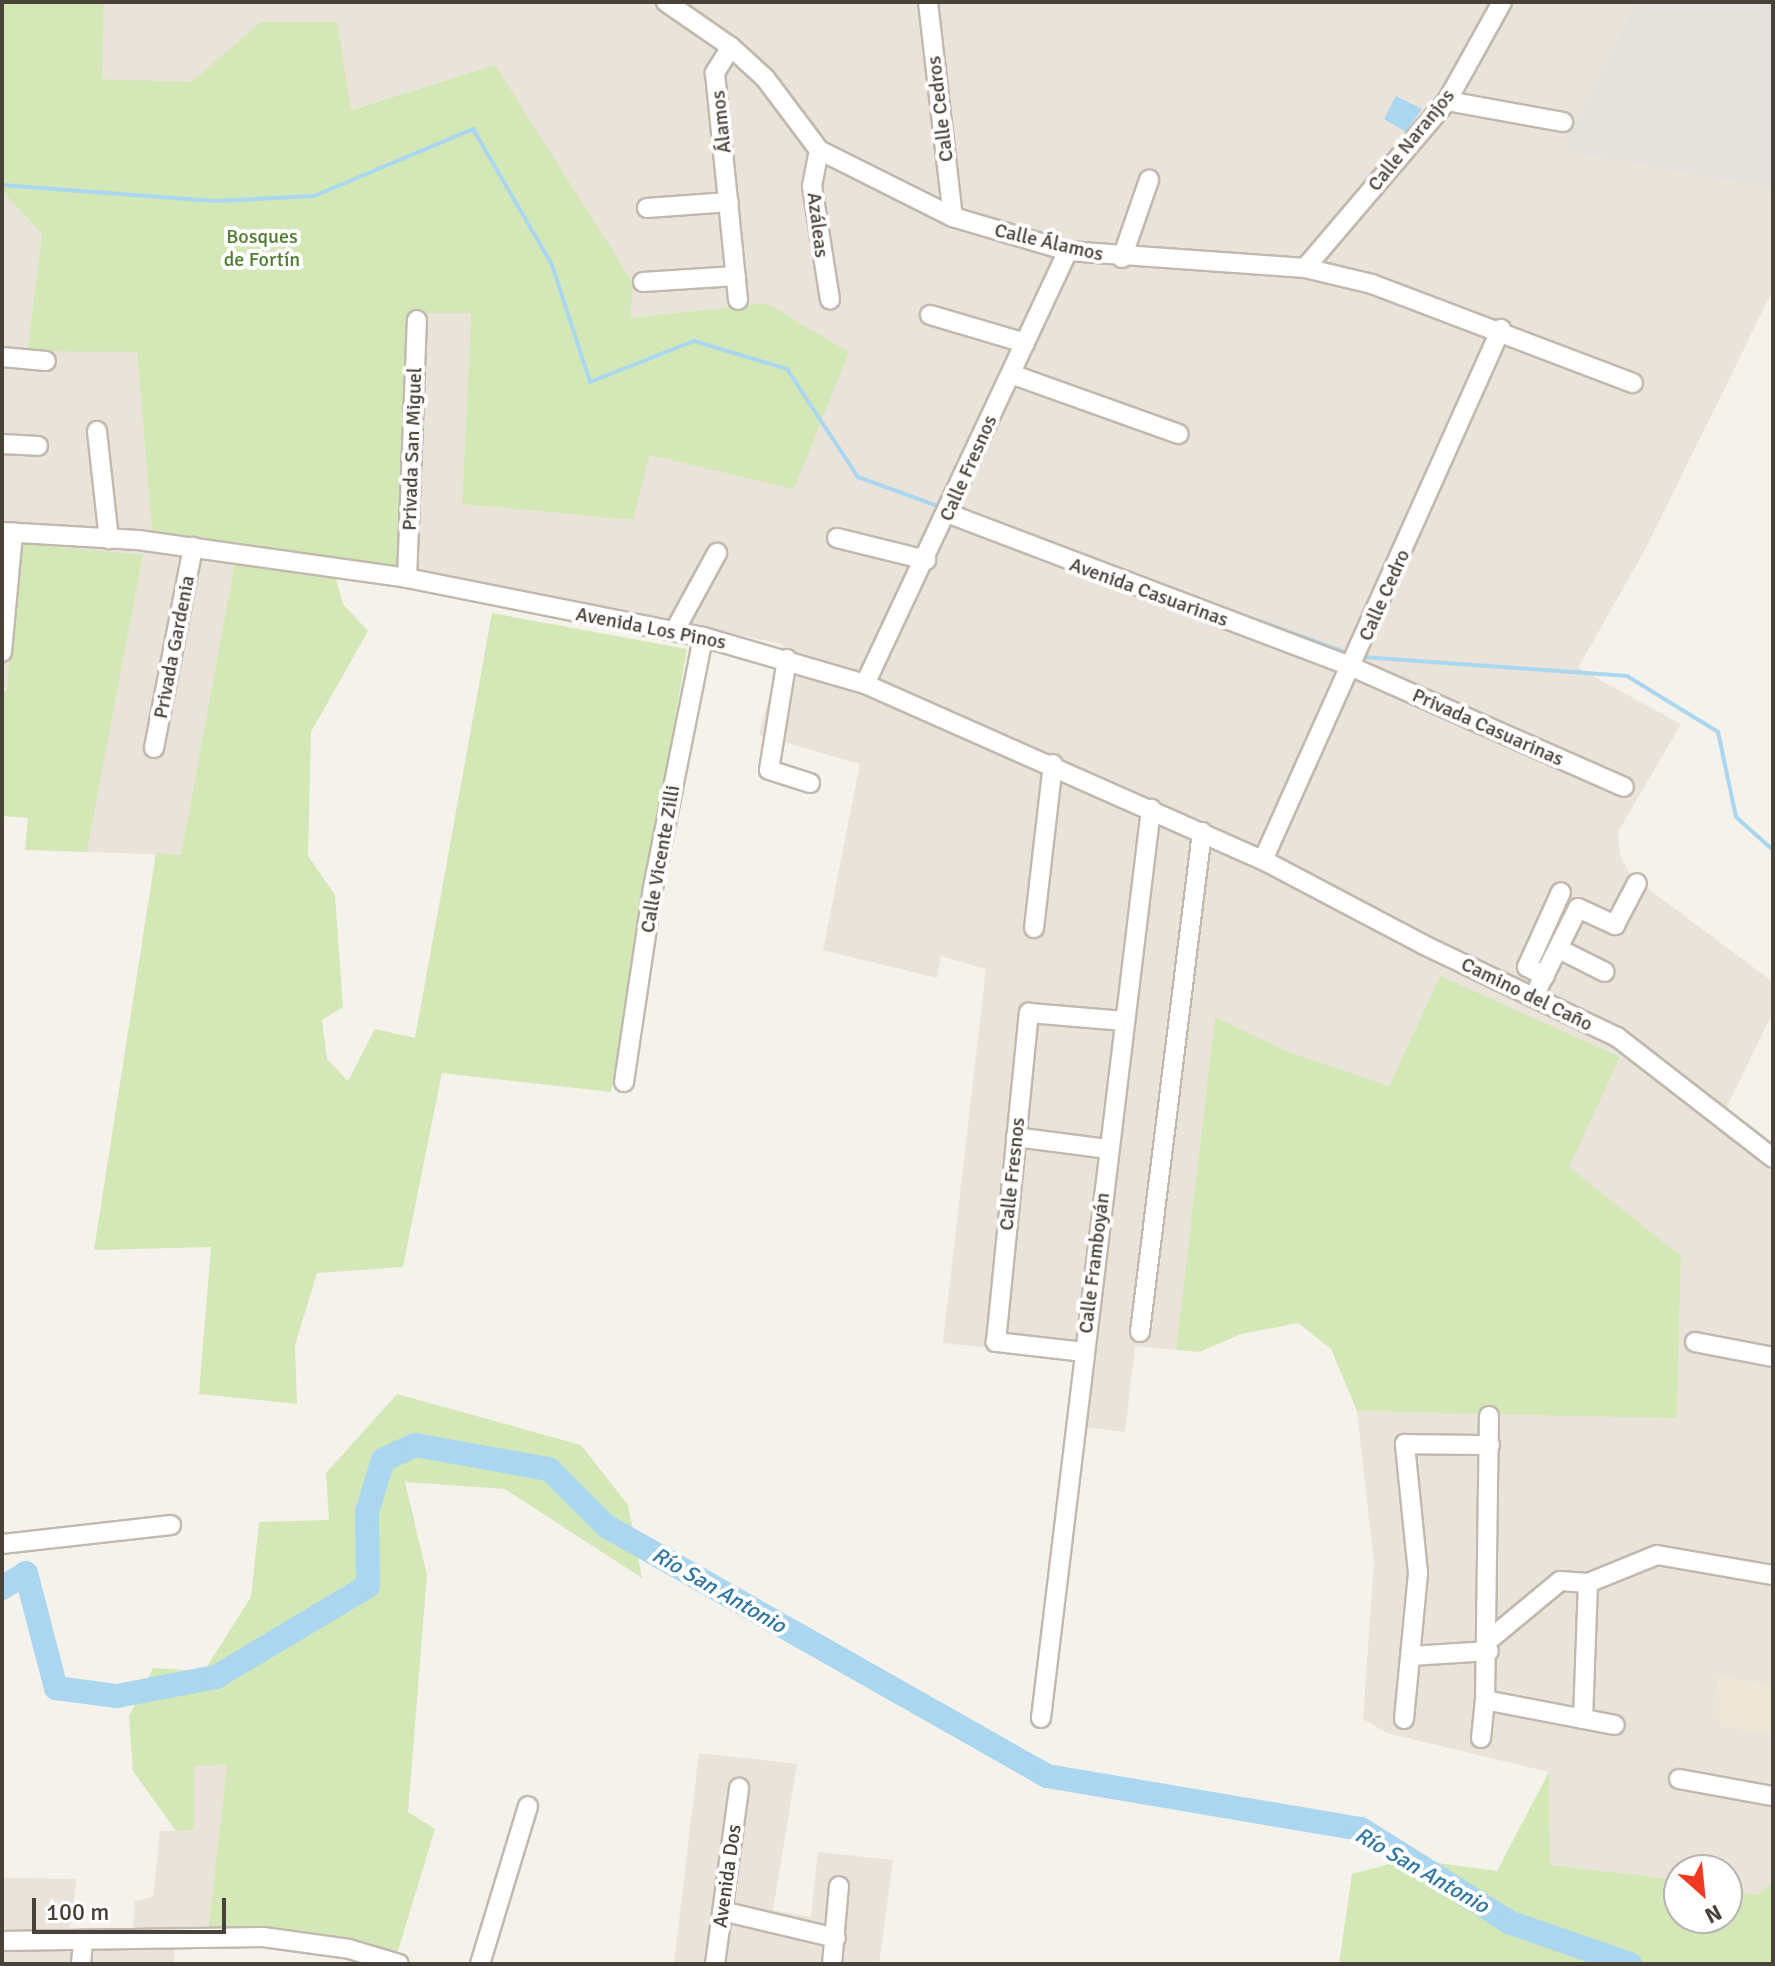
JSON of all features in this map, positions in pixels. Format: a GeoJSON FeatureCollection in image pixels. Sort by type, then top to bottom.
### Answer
{"type":"FeatureCollection","features":[{"type":"Feature","properties":{"kind":"street","name":"Calle Álamos"},"geometry":{"type":"LineString","coordinates":[[666,2],[731,47],[765,78],[819,150],[953,217],[1068,251],[1122,258],[1305,268],[1372,284],[1501,329],[1633,383]]}},
{"type":"Feature","properties":{"kind":"street","name":"Calle Cedros"},"geometry":{"type":"LineString","coordinates":[[928,2],[953,217]]}},
{"type":"Feature","properties":{"kind":"street","name":"Calle Naranjos"},"geometry":{"type":"LineString","coordinates":[[1305,268],[1447,101],[1502,2]]}},
{"type":"Feature","properties":{"kind":"street","name":"Álamos"},"geometry":{"type":"LineString","coordinates":[[731,47],[715,73],[738,300]]}},
{"type":"Feature","properties":{"kind":"street"},"geometry":{"type":"LineString","coordinates":[[1447,101],[1563,122]]}},
{"type":"Feature","properties":{"kind":"street","name":"Azáleas"},"geometry":{"type":"LineString","coordinates":[[819,150],[812,186],[830,300]]}},
{"type":"Feature","properties":{"kind":"street"},"geometry":{"type":"LineString","coordinates":[[1122,258],[1149,180]]}},
{"type":"Feature","properties":{"kind":"street"},"geometry":{"type":"LineString","coordinates":[[647,208],[729,202]]}},
{"type":"Feature","properties":{"kind":"street","name":"Calle Fresnos"},"geometry":{"type":"LineString","coordinates":[[865,684],[926,560],[1068,251]]}},
{"type":"Feature","properties":{"kind":"street"},"geometry":{"type":"LineString","coordinates":[[643,282],[736,276]]}},
{"type":"Feature","properties":{"kind":"street"},"geometry":{"type":"LineString","coordinates":[[930,315],[1025,343]]}},
{"type":"Feature","properties":{"kind":"street","name":"Privada San Miguel"},"geometry":{"type":"LineString","coordinates":[[407,578],[417,320]]}},
{"type":"Feature","properties":{"kind":"street","name":"Calle Cedro"},"geometry":{"type":"LineString","coordinates":[[1263,860],[1501,329]]}},
{"type":"Feature","properties":{"kind":"street"},"geometry":{"type":"LineString","coordinates":[[2,357],[46,361]]}},
{"type":"Feature","properties":{"kind":"street"},"geometry":{"type":"LineString","coordinates":[[1011,374],[1179,434]]}},
{"type":"Feature","properties":{"kind":"street"},"geometry":{"type":"LineString","coordinates":[[97,431],[109,539]]}},
{"type":"Feature","properties":{"kind":"street"},"geometry":{"type":"LineString","coordinates":[[2,444],[38,446]]}},
{"type":"Feature","properties":{"kind":"street","name":"Avenida Casuarinas"},"geometry":{"type":"LineString","coordinates":[[947,513],[1352,667]]}},
{"type":"Feature","properties":{"kind":"street"},"geometry":{"type":"LineString","coordinates":[[2,652],[8,532]]}},
{"type":"Feature","properties":{"kind":"street","name":"Avenida Los Pinos"},"geometry":{"type":"LineString","coordinates":[[8,532],[193,547],[407,578],[703,637],[865,684],[1053,764],[1263,860]]}},
{"type":"Feature","properties":{"kind":"street"},"geometry":{"type":"LineString","coordinates":[[837,538],[926,560]]}},
{"type":"Feature","properties":{"kind":"street","name":"Privada Gardenia"},"geometry":{"type":"LineString","coordinates":[[154,748],[193,547]]}},
{"type":"Feature","properties":{"kind":"street"},"geometry":{"type":"LineString","coordinates":[[675,630],[717,553]]}},
{"type":"Feature","properties":{"kind":"street","name":"Calle Vicente Zilli"},"geometry":{"type":"LineString","coordinates":[[624,1082],[653,888],[703,637]]}},
{"type":"Feature","properties":{"kind":"street"},"geometry":{"type":"LineString","coordinates":[[787,659],[769,770],[810,783]]}},
{"type":"Feature","properties":{"kind":"street","name":"Privada Casuarinas"},"geometry":{"type":"LineString","coordinates":[[1352,667],[1624,787]]}},
{"type":"Feature","properties":{"kind":"street"},"geometry":{"type":"LineString","coordinates":[[1034,928],[1053,764]]}},
{"type":"Feature","properties":{"kind":"street","name":"Calle Framboyán"},"geometry":{"type":"LineString","coordinates":[[1041,1718],[1107,1149],[1151,809]]}},
{"type":"Feature","properties":{"kind":"street"},"geometry":{"type":"LineString","coordinates":[[1140,1332],[1202,832]]}},
{"type":"Feature","properties":{"kind":"street","name":"Camino del Caño"},"geometry":{"type":"LineString","coordinates":[[1263,860],[1424,945],[1617,1037],[1773,1158]]}},
{"type":"Feature","properties":{"kind":"street"},"geometry":{"type":"LineString","coordinates":[[1534,996],[1578,908],[1615,925],[1637,883]]}},
{"type":"Feature","properties":{"kind":"street"},"geometry":{"type":"LineString","coordinates":[[1545,976],[1527,967],[1561,892]]}},
{"type":"Feature","properties":{"kind":"street"},"geometry":{"type":"LineString","coordinates":[[1559,949],[1605,972]]}},
{"type":"Feature","properties":{"kind":"street","name":"Calle Fresnos"},"geometry":{"type":"LineString","coordinates":[[1084,1352],[996,1342],[1029,1013],[1125,1021]]}},
{"type":"Feature","properties":{"kind":"street"},"geometry":{"type":"LineString","coordinates":[[1016,1137],[1107,1149]]}},
{"type":"Feature","properties":{"kind":"street"},"geometry":{"type":"LineString","coordinates":[[1695,1342],[1773,1357]]}},
{"type":"Feature","properties":{"kind":"street"},"geometry":{"type":"LineString","coordinates":[[1481,1738],[1489,1645],[1489,1416]]}},
{"type":"Feature","properties":{"kind":"street"},"geometry":{"type":"LineString","coordinates":[[1404,1719],[1411,1656],[1417,1526],[1405,1444],[1490,1445]]}},
{"type":"Feature","properties":{"kind":"street"},"geometry":{"type":"LineString","coordinates":[[2,1544],[171,1525]]}},
{"type":"Feature","properties":{"kind":"street"},"geometry":{"type":"LineString","coordinates":[[1411,1656],[1489,1645],[1560,1581],[1588,1583],[1657,1555],[1773,1575]]}},
{"type":"Feature","properties":{"kind":"street"},"geometry":{"type":"LineString","coordinates":[[1583,1719],[1588,1583]]}},
{"type":"Feature","properties":{"kind":"street"},"geometry":{"type":"LineString","coordinates":[[1485,1700],[1615,1725]]}},
{"type":"Feature","properties":{"kind":"street"},"geometry":{"type":"LineString","coordinates":[[1679,1779],[1773,1796]]}},
{"type":"Feature","properties":{"kind":"street","name":"Avenida Dos"},"geometry":{"type":"LineString","coordinates":[[715,1964],[739,1788]]}},
{"type":"Feature","properties":{"kind":"street"},"geometry":{"type":"LineString","coordinates":[[480,1964],[528,1806]]}},
{"type":"Feature","properties":{"kind":"street"},"geometry":{"type":"LineString","coordinates":[[832,1964],[839,1886]]}},
{"type":"Feature","properties":{"kind":"street"},"geometry":{"type":"LineString","coordinates":[[722,1911],[836,1938]]}},
{"type":"Feature","properties":{"kind":"street"},"geometry":{"type":"LineString","coordinates":[[2,1941],[263,1937],[349,1949],[399,1964]]}},
{"type":"Feature","properties":{"kind":"street"},"geometry":{"type":"LineString","coordinates":[[81,1964],[83,1941]]}},
{"type":"Feature","properties":{"kind":"shaded area"},"geometry":{"type":"Polygon","coordinates":[[[104,2],[1773,2],[1773,290],[1646,548],[1578,668],[1681,724],[1618,832],[1620,855],[1630,875],[1773,982],[1773,1012],[1725,1111],[1773,1144],[1773,1883],[1756,1895],[1743,1892],[1743,1854],[1663,1854],[1663,1878],[1550,1865],[1549,1772],[1387,1733],[1363,1719],[1374,1563],[1357,1411],[1677,1417],[1681,1256],[1569,1167],[1440,976],[1389,1086],[1286,1051],[1215,1018],[1176,1350],[1135,1346],[1125,1432],[1085,1427],[1090,1358],[943,1343],[986,969],[941,956],[937,978],[823,950],[860,764],[759,735],[783,644],[405,567],[412,313],[471,313],[462,504],[633,520],[650,455],[766,303],[629,318],[495,65],[350,110],[261,22],[192,83],[101,79],[104,2]]]}},
{"type":"Feature","properties":{"kind":"shaded area"},"geometry":{"type":"Polygon","coordinates":[[[1636,2],[1773,2],[1773,188],[1561,150],[1636,2]]]}},
{"type":"Feature","properties":{"kind":"shaded area"},"geometry":{"type":"Polygon","coordinates":[[[2,191],[42,234],[27,350],[137,352],[152,531],[238,544],[181,855],[87,852],[143,555],[2,691],[2,191]]]}},
{"type":"Feature","properties":{"kind":"shaded area"},"geometry":{"type":"Polygon","coordinates":[[[1718,1676],[1773,1684],[1773,1735],[1719,1726],[1718,1676]]]}},
{"type":"Feature","properties":{"kind":"shaded area"},"geometry":{"type":"Polygon","coordinates":[[[699,1753],[797,1764],[773,1910],[811,1917],[818,1852],[893,1860],[879,1964],[674,1964],[699,1753]]]}},
{"type":"Feature","properties":{"kind":"shaded area"},"geometry":{"type":"Polygon","coordinates":[[[227,1764],[208,1931],[173,1930],[174,1964],[2,1964],[2,1878],[77,1879],[69,1931],[133,1935],[135,1901],[153,1897],[160,1831],[194,1830],[194,1766],[227,1764]]]}},
{"type":"Feature","properties":{"kind":"green space","name":"Bosques de Fortín"},"geometry":{"type":"Polygon","coordinates":[[[2,2],[104,2],[102,79],[192,82],[261,22],[337,22],[351,110],[495,65],[633,283],[630,318],[766,303],[849,352],[794,489],[650,455],[633,520],[462,504],[471,313],[413,313],[405,567],[152,532],[137,352],[27,351],[42,234],[2,191],[2,2]]]}},
{"type":"Feature","properties":{"kind":"green space"},"geometry":{"type":"Polygon","coordinates":[[[18,543],[143,555],[87,852],[25,850],[28,818],[2,816],[2,691],[7,690],[18,543]]]}},
{"type":"Feature","properties":{"kind":"green space"},"geometry":{"type":"Polygon","coordinates":[[[235,561],[335,575],[343,604],[368,631],[311,732],[308,856],[335,895],[343,1007],[322,1020],[327,1059],[348,1081],[375,1029],[415,1038],[492,613],[687,649],[611,1092],[442,1073],[403,1267],[317,1273],[295,1345],[297,1404],[199,1394],[211,1247],[94,1250],[156,853],[181,855],[235,561]]]}},
{"type":"Feature","properties":{"kind":"green space"},"geometry":{"type":"Polygon","coordinates":[[[1440,976],[1620,1057],[1569,1167],[1681,1256],[1677,1418],[1357,1411],[1331,1349],[1298,1323],[1241,1334],[1200,1352],[1176,1350],[1215,1017],[1286,1051],[1389,1086],[1440,976]]]}},
{"type":"Feature","properties":{"kind":"green space"},"geometry":{"type":"Polygon","coordinates":[[[397,1394],[581,1445],[628,1505],[642,1578],[505,1489],[405,1482],[427,1575],[408,1812],[435,1829],[397,1954],[352,1943],[208,1931],[227,1764],[194,1766],[194,1830],[176,1831],[133,1771],[129,1716],[153,1668],[204,1671],[251,1597],[259,1522],[329,1520],[326,1473],[397,1394]]]}},
{"type":"Feature","properties":{"kind":"green space"},"geometry":{"type":"Polygon","coordinates":[[[1549,1772],[1550,1865],[1663,1878],[1663,1934],[1743,1934],[1743,1892],[1756,1895],[1773,1883],[1773,1964],[1339,1964],[1352,1874],[1408,1859],[1497,1871],[1549,1772]]]}},
{"type":"Feature","properties":{"kind":"water"},"geometry":{"type":"Polygon","coordinates":[[[1396,96],[1422,109],[1406,132],[1384,119],[1396,96]]]}},
{"type":"Feature","properties":{"kind":"waterway"},"geometry":{"type":"LineString","coordinates":[[2,185],[217,201],[314,196],[473,129],[552,265],[590,382],[694,341],[787,369],[858,477],[943,508]]}},
{"type":"Feature","properties":{"kind":"waterway"},"geometry":{"type":"LineString","coordinates":[[1215,605],[1350,654]]}},
{"type":"Feature","properties":{"kind":"waterway"},"geometry":{"type":"LineString","coordinates":[[1362,657],[1627,676],[1718,732],[1736,817],[1773,850]]}},
{"type":"Feature","properties":{"kind":"waterway","name":"Río San Antonio"},"geometry":{"type":"LineString","coordinates":[[2,1588],[26,1573],[56,1688],[117,1696],[216,1677],[368,1586],[367,1512],[383,1460],[415,1445],[549,1469],[606,1526],[1047,1776],[1361,1829],[1511,1923],[1630,1964]]}}]}
